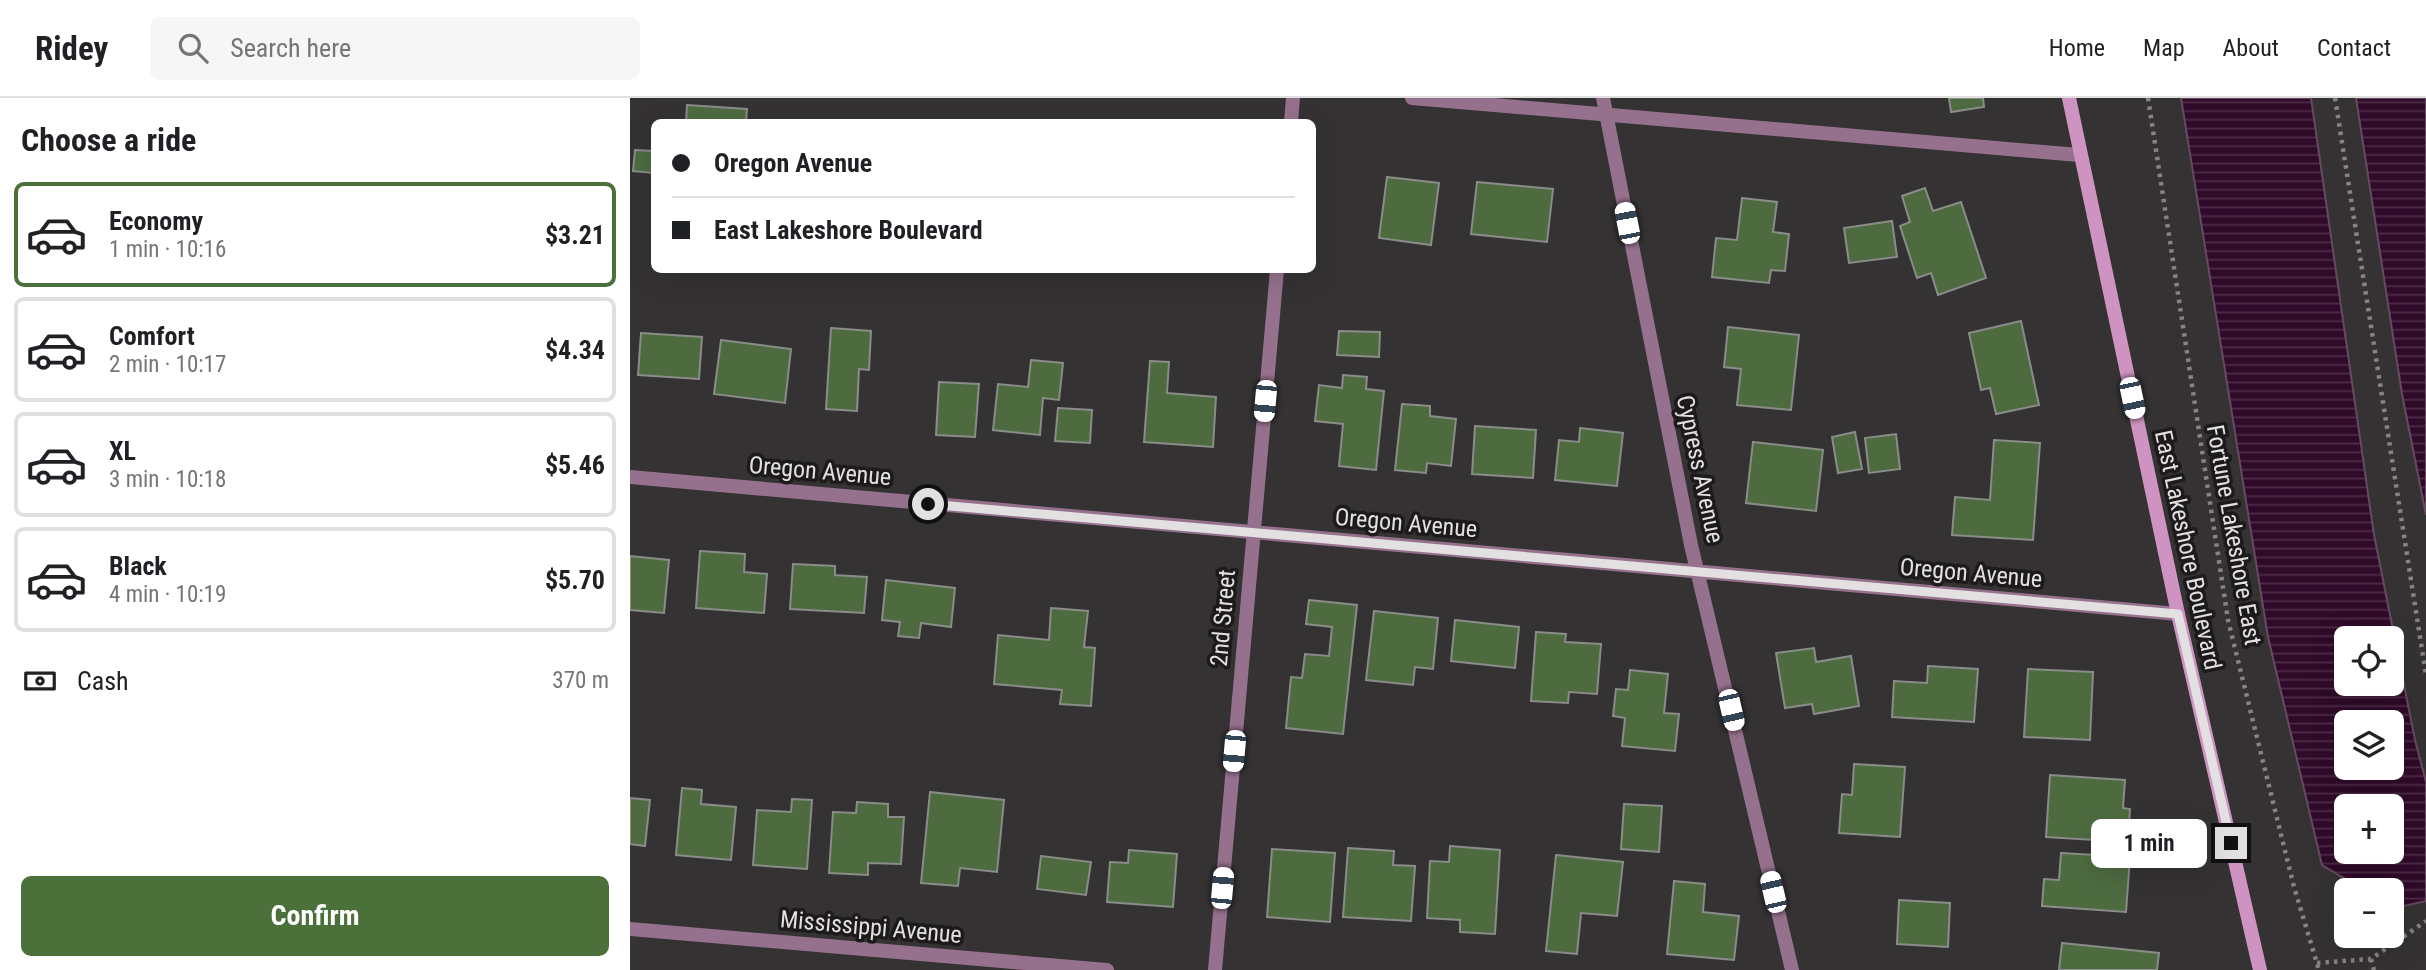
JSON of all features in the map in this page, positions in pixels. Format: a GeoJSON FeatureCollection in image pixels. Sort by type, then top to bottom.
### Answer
{"type":"FeatureCollection","features":[{"type":"Feature","properties":{"kind":"street"},"geometry":{"type":"LineString","coordinates":[[1291,119],[1293,98]]}},
{"type":"Feature","properties":{"kind":"street"},"geometry":{"type":"LineString","coordinates":[[1412,98],[2079,155]]}},
{"type":"Feature","properties":{"kind":"street","name":"Cypress Avenue"},"geometry":{"type":"LineString","coordinates":[[1603,98],[1698,572],[1791,970]]}},
{"type":"Feature","properties":{"kind":"street","name":"East Lakeshore Boulevard"},"geometry":{"type":"LineString","coordinates":[[2070,98],[2079,155],[2178,614],[2260,970]]}},
{"type":"Feature","properties":{"kind":"street","name":"2nd Street"},"geometry":{"type":"LineString","coordinates":[[1215,970],[1277,273]]}},
{"type":"Feature","properties":{"kind":"street","name":"Oregon Avenue"},"geometry":{"type":"LineString","coordinates":[[630,477],[2178,614]]}},
{"type":"Feature","properties":{"kind":"street","name":"Mississippi Avenue"},"geometry":{"type":"LineString","coordinates":[[630,929],[1107,970]]}},
{"type":"Feature","properties":{"kind":"path","name":"Fortune Lakeshore East"},"geometry":{"type":"LineString","coordinates":[[2148,98],[2228,620],[2294,887],[2319,970]]}},
{"type":"Feature","properties":{"kind":"path"},"geometry":{"type":"LineString","coordinates":[[2335,98],[2426,674]]}},
{"type":"Feature","properties":{"kind":"path"},"geometry":{"type":"LineString","coordinates":[[2317,963],[2371,959],[2426,921]]}},
{"type":"Feature","properties":{"kind":"path"},"geometry":{"type":"LineString","coordinates":[[2371,959],[2374,970]]}},
{"type":"Feature","properties":{"kind":"shaded area"},"geometry":{"type":"Polygon","coordinates":[[[2181,98],[2311,98],[2374,535],[2392,626],[2334,626],[2334,696],[2404,696],[2404,685],[2426,782],[2426,901],[2404,906],[2404,878],[2344,878],[2322,865],[2268,637],[2181,98]]]}},
{"type":"Feature","properties":{"kind":"shaded area"},"geometry":{"type":"Polygon","coordinates":[[[2356,98],[2426,98],[2426,515],[2402,394],[2356,98]]]}},
{"type":"Feature","properties":{"kind":"building"},"geometry":{"type":"Polygon","coordinates":[[[1949,98],[1983,98],[1984,107],[1951,112],[1949,98]]]}},
{"type":"Feature","properties":{"kind":"building"},"geometry":{"type":"Polygon","coordinates":[[[687,105],[747,109],[746,119],[686,119],[687,105]]]}},
{"type":"Feature","properties":{"kind":"building"},"geometry":{"type":"Polygon","coordinates":[[[635,150],[651,151],[651,173],[633,171],[635,150]]]}},
{"type":"Feature","properties":{"kind":"building"},"geometry":{"type":"Polygon","coordinates":[[[1387,177],[1439,183],[1431,245],[1379,238],[1387,177]]]}},
{"type":"Feature","properties":{"kind":"building"},"geometry":{"type":"Polygon","coordinates":[[[1477,182],[1553,189],[1547,242],[1471,234],[1477,182]]]}},
{"type":"Feature","properties":{"kind":"building"},"geometry":{"type":"Polygon","coordinates":[[[1925,188],[1933,211],[1961,202],[1986,278],[1938,295],[1931,273],[1917,278],[1900,226],[1910,222],[1902,196],[1925,188]]]}},
{"type":"Feature","properties":{"kind":"building"},"geometry":{"type":"Polygon","coordinates":[[[1742,198],[1777,202],[1773,232],[1789,234],[1785,271],[1771,270],[1769,283],[1712,277],[1716,238],[1737,240],[1742,198]]]}},
{"type":"Feature","properties":{"kind":"building"},"geometry":{"type":"Polygon","coordinates":[[[1892,221],[1897,257],[1849,263],[1844,228],[1892,221]]]}},
{"type":"Feature","properties":{"kind":"building"},"geometry":{"type":"Polygon","coordinates":[[[2021,321],[2039,405],[1996,414],[1990,388],[1981,390],[1969,333],[2021,321]]]}},
{"type":"Feature","properties":{"kind":"building"},"geometry":{"type":"Polygon","coordinates":[[[1728,327],[1799,335],[1791,410],[1737,405],[1741,369],[1724,367],[1728,327]]]}},
{"type":"Feature","properties":{"kind":"building"},"geometry":{"type":"Polygon","coordinates":[[[831,328],[871,331],[869,370],[859,369],[857,411],[826,409],[831,328]]]}},
{"type":"Feature","properties":{"kind":"building"},"geometry":{"type":"Polygon","coordinates":[[[1339,331],[1380,332],[1379,357],[1337,355],[1339,331]]]}},
{"type":"Feature","properties":{"kind":"building"},"geometry":{"type":"Polygon","coordinates":[[[641,333],[702,337],[699,379],[638,375],[641,333]]]}},
{"type":"Feature","properties":{"kind":"building"},"geometry":{"type":"Polygon","coordinates":[[[721,340],[791,349],[785,403],[714,394],[721,340]]]}},
{"type":"Feature","properties":{"kind":"building"},"geometry":{"type":"Polygon","coordinates":[[[1031,360],[1063,363],[1059,400],[1043,398],[1040,435],[993,430],[998,384],[1028,387],[1031,360]]]}},
{"type":"Feature","properties":{"kind":"building"},"geometry":{"type":"Polygon","coordinates":[[[1150,361],[1169,362],[1167,393],[1216,397],[1213,447],[1144,442],[1150,361]]]}},
{"type":"Feature","properties":{"kind":"building"},"geometry":{"type":"Polygon","coordinates":[[[1343,375],[1367,377],[1366,389],[1384,391],[1376,470],[1339,466],[1343,424],[1315,421],[1319,385],[1342,388],[1343,375]]]}},
{"type":"Feature","properties":{"kind":"building"},"geometry":{"type":"Polygon","coordinates":[[[939,382],[979,384],[975,437],[936,435],[939,382]]]}},
{"type":"Feature","properties":{"kind":"building"},"geometry":{"type":"Polygon","coordinates":[[[1402,404],[1430,406],[1430,416],[1456,419],[1451,466],[1427,463],[1426,473],[1395,470],[1402,404]]]}},
{"type":"Feature","properties":{"kind":"building"},"geometry":{"type":"Polygon","coordinates":[[[1058,408],[1092,410],[1090,443],[1055,441],[1058,408]]]}},
{"type":"Feature","properties":{"kind":"building"},"geometry":{"type":"Polygon","coordinates":[[[1475,426],[1536,430],[1533,478],[1472,474],[1475,426]]]}},
{"type":"Feature","properties":{"kind":"building"},"geometry":{"type":"Polygon","coordinates":[[[1580,428],[1623,433],[1617,486],[1555,480],[1559,440],[1579,442],[1580,428]]]}},
{"type":"Feature","properties":{"kind":"building"},"geometry":{"type":"Polygon","coordinates":[[[1855,432],[1862,469],[1838,473],[1832,437],[1855,432]]]}},
{"type":"Feature","properties":{"kind":"building"},"geometry":{"type":"Polygon","coordinates":[[[1896,434],[1900,469],[1869,473],[1865,438],[1896,434]]]}},
{"type":"Feature","properties":{"kind":"building"},"geometry":{"type":"Polygon","coordinates":[[[1994,440],[2040,443],[2033,540],[1952,535],[1955,497],[1990,500],[1994,440]]]}},
{"type":"Feature","properties":{"kind":"building"},"geometry":{"type":"Polygon","coordinates":[[[1753,442],[1823,450],[1816,511],[1746,503],[1753,442]]]}},
{"type":"Feature","properties":{"kind":"building"},"geometry":{"type":"Polygon","coordinates":[[[700,551],[745,554],[744,572],[767,574],[764,613],[696,608],[700,551]]]}},
{"type":"Feature","properties":{"kind":"building"},"geometry":{"type":"Polygon","coordinates":[[[630,556],[669,560],[664,613],[630,610],[630,556]]]}},
{"type":"Feature","properties":{"kind":"building"},"geometry":{"type":"Polygon","coordinates":[[[793,564],[835,566],[835,575],[867,577],[864,613],[790,609],[793,564]]]}},
{"type":"Feature","properties":{"kind":"building"},"geometry":{"type":"Polygon","coordinates":[[[886,580],[955,588],[951,627],[921,623],[919,638],[898,636],[900,622],[882,620],[886,580]]]}},
{"type":"Feature","properties":{"kind":"building"},"geometry":{"type":"Polygon","coordinates":[[[1309,600],[1357,605],[1343,734],[1286,728],[1291,677],[1302,678],[1305,654],[1329,656],[1332,627],[1306,624],[1309,600]]]}},
{"type":"Feature","properties":{"kind":"building"},"geometry":{"type":"Polygon","coordinates":[[[1051,608],[1088,611],[1084,647],[1095,648],[1091,706],[1060,704],[1062,690],[994,684],[998,635],[1049,640],[1051,608]]]}},
{"type":"Feature","properties":{"kind":"building"},"geometry":{"type":"Polygon","coordinates":[[[1374,611],[1438,618],[1433,669],[1415,667],[1413,685],[1366,680],[1374,611]]]}},
{"type":"Feature","properties":{"kind":"building"},"geometry":{"type":"Polygon","coordinates":[[[1455,620],[1519,627],[1515,668],[1451,661],[1455,620]]]}},
{"type":"Feature","properties":{"kind":"building"},"geometry":{"type":"Polygon","coordinates":[[[1536,632],[1566,634],[1565,642],[1601,644],[1597,694],[1569,692],[1568,703],[1531,701],[1536,632]]]}},
{"type":"Feature","properties":{"kind":"building"},"geometry":{"type":"Polygon","coordinates":[[[1814,648],[1816,662],[1851,656],[1859,706],[1814,714],[1812,704],[1785,708],[1776,653],[1814,648]]]}},
{"type":"Feature","properties":{"kind":"building"},"geometry":{"type":"Polygon","coordinates":[[[1928,666],[1978,669],[1974,722],[1892,717],[1894,681],[1927,683],[1928,666]]]}},
{"type":"Feature","properties":{"kind":"building"},"geometry":{"type":"Polygon","coordinates":[[[2028,669],[2093,672],[2090,740],[2024,737],[2028,669]]]}},
{"type":"Feature","properties":{"kind":"building"},"geometry":{"type":"Polygon","coordinates":[[[1630,670],[1668,674],[1664,713],[1679,714],[1675,751],[1622,746],[1625,718],[1613,716],[1616,689],[1628,690],[1630,670]]]}},
{"type":"Feature","properties":{"kind":"building"},"geometry":{"type":"Polygon","coordinates":[[[1854,764],[1905,767],[1900,837],[1839,833],[1842,794],[1852,795],[1854,764]]]}},
{"type":"Feature","properties":{"kind":"building"},"geometry":{"type":"Polygon","coordinates":[[[2050,775],[2125,780],[2123,808],[2130,809],[2128,842],[2046,837],[2050,775]]]}},
{"type":"Feature","properties":{"kind":"building"},"geometry":{"type":"Polygon","coordinates":[[[682,788],[702,790],[701,804],[736,807],[731,860],[676,855],[682,788]]]}},
{"type":"Feature","properties":{"kind":"building"},"geometry":{"type":"Polygon","coordinates":[[[930,792],[1004,800],[997,872],[960,868],[958,886],[921,883],[930,792]]]}},
{"type":"Feature","properties":{"kind":"building"},"geometry":{"type":"Polygon","coordinates":[[[630,798],[650,800],[645,846],[630,844],[630,798]]]}},
{"type":"Feature","properties":{"kind":"building"},"geometry":{"type":"Polygon","coordinates":[[[792,799],[812,800],[807,869],[753,865],[757,810],[791,812],[792,799]]]}},
{"type":"Feature","properties":{"kind":"building"},"geometry":{"type":"Polygon","coordinates":[[[857,802],[888,804],[888,817],[904,817],[901,864],[868,863],[868,875],[829,873],[833,812],[856,813],[857,802]]]}},
{"type":"Feature","properties":{"kind":"building"},"geometry":{"type":"Polygon","coordinates":[[[1624,804],[1662,806],[1659,852],[1621,849],[1624,804]]]}},
{"type":"Feature","properties":{"kind":"building"},"geometry":{"type":"Polygon","coordinates":[[[1450,846],[1500,850],[1495,934],[1460,932],[1460,920],[1427,918],[1430,861],[1449,862],[1450,846]]]}},
{"type":"Feature","properties":{"kind":"building"},"geometry":{"type":"Polygon","coordinates":[[[1348,848],[1394,851],[1393,865],[1415,866],[1411,921],[1343,917],[1348,848]]]}},
{"type":"Feature","properties":{"kind":"building"},"geometry":{"type":"Polygon","coordinates":[[[1272,849],[1335,853],[1330,922],[1267,917],[1272,849]]]}},
{"type":"Feature","properties":{"kind":"building"},"geometry":{"type":"Polygon","coordinates":[[[1129,850],[1177,854],[1173,907],[1107,902],[1110,862],[1128,863],[1129,850]]]}},
{"type":"Feature","properties":{"kind":"building"},"geometry":{"type":"Polygon","coordinates":[[[2061,853],[2130,857],[2126,912],[2042,906],[2044,879],[2059,880],[2061,853]]]}},
{"type":"Feature","properties":{"kind":"building"},"geometry":{"type":"Polygon","coordinates":[[[1556,855],[1623,862],[1617,916],[1581,913],[1577,954],[1546,951],[1556,855]]]}},
{"type":"Feature","properties":{"kind":"building"},"geometry":{"type":"Polygon","coordinates":[[[1041,856],[1091,862],[1086,895],[1037,889],[1041,856]]]}},
{"type":"Feature","properties":{"kind":"building"},"geometry":{"type":"Polygon","coordinates":[[[1674,881],[1705,884],[1703,912],[1739,916],[1734,960],[1667,954],[1674,881]]]}},
{"type":"Feature","properties":{"kind":"building"},"geometry":{"type":"Polygon","coordinates":[[[1899,900],[1950,903],[1948,947],[1897,944],[1899,900]]]}},
{"type":"Feature","properties":{"kind":"building"},"geometry":{"type":"Polygon","coordinates":[[[2062,943],[2159,953],[2157,970],[2059,970],[2062,943]]]}},
{"type":"Feature","properties":{"kind":"route"},"geometry":{"type":"LineString","coordinates":[[928,504],[2178,614],[2231,843]]}}]}
